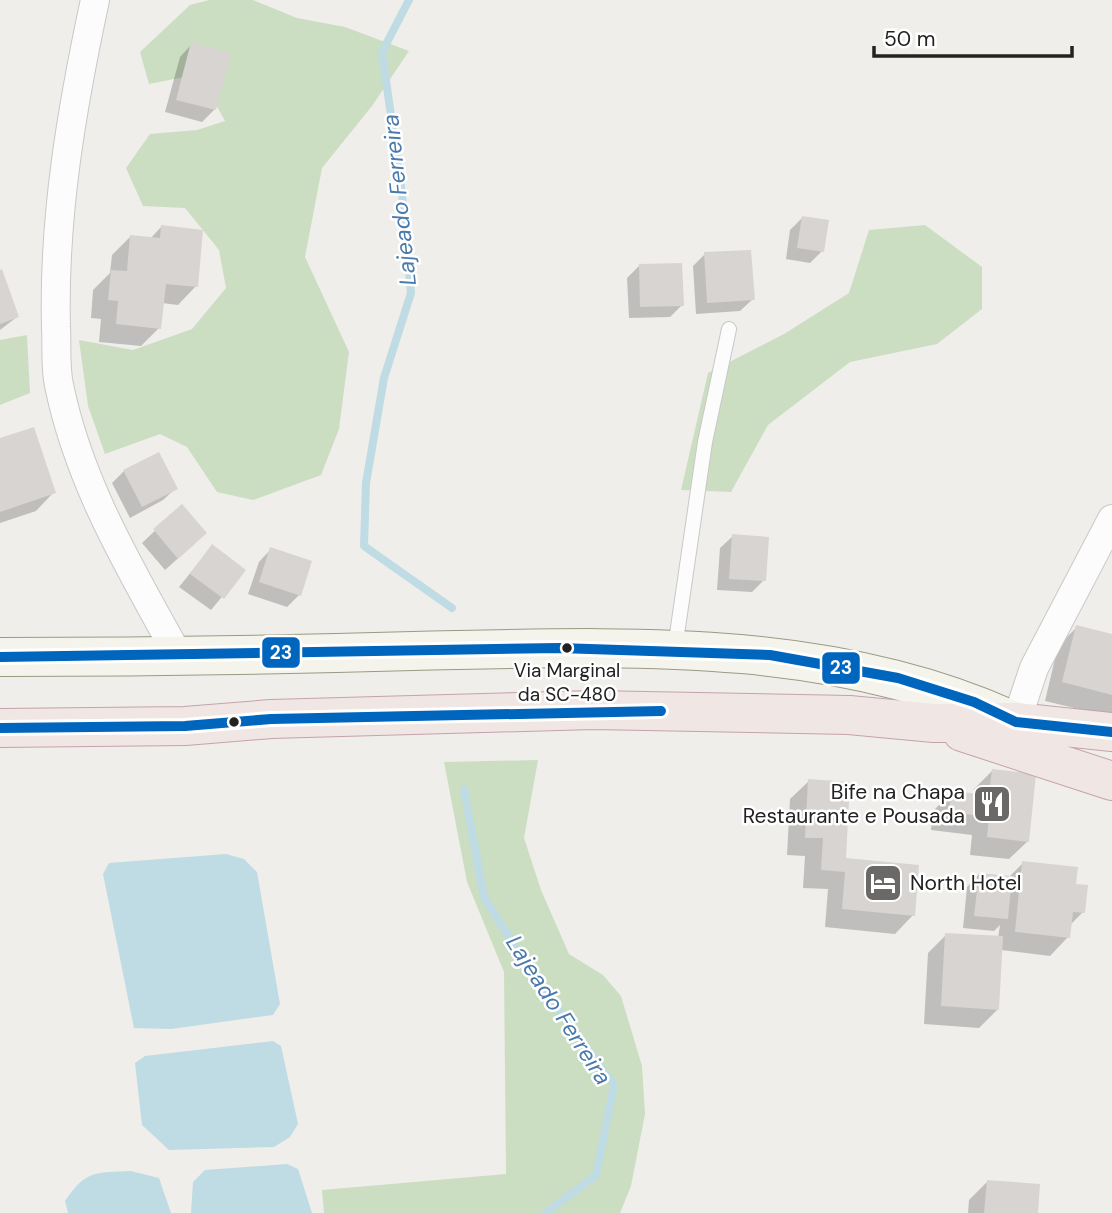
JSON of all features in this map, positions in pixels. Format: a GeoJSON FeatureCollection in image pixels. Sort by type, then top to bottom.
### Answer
{"type":"FeatureCollection","features":[{"type":"Feature","properties":{"kind":"highway"},"geometry":{"type":"LineString","coordinates":[[0,728],[185,726],[271,719],[593,710],[849,715],[934,723],[1016,722],[1112,732]]}},
{"type":"Feature","properties":{"kind":"highway"},"geometry":{"type":"LineString","coordinates":[[934,723],[1112,781]]}},
{"type":"Feature","properties":{"kind":"main road"},"geometry":{"type":"LineString","coordinates":[[0,657],[179,657],[559,648],[770,655],[898,678],[974,702],[1016,722]]}},
{"type":"Feature","properties":{"kind":"street"},"geometry":{"type":"LineString","coordinates":[[95,0],[68,140],[56,261],[58,384],[84,473],[121,552],[179,657]]}},
{"type":"Feature","properties":{"kind":"street"},"geometry":{"type":"LineString","coordinates":[[1016,722],[1034,668],[1112,519]]}},
{"type":"Feature","properties":{"kind":"lane"},"geometry":{"type":"LineString","coordinates":[[674,650],[705,442],[729,329]]}},
{"type":"Feature","properties":{"kind":"green space"},"geometry":{"type":"Polygon","coordinates":[[[209,0],[253,0],[297,18],[345,27],[409,51],[372,106],[322,168],[305,257],[349,352],[339,429],[321,475],[253,500],[217,492],[187,447],[160,434],[105,454],[88,406],[79,340],[133,350],[192,329],[226,288],[219,250],[185,208],[143,206],[126,168],[150,134],[197,130],[225,121],[199,74],[149,84],[140,52],[190,5],[209,0]]]}},
{"type":"Feature","properties":{"kind":"green space"},"geometry":{"type":"Polygon","coordinates":[[[925,225],[982,267],[982,309],[937,344],[850,362],[768,425],[731,492],[681,490],[708,373],[784,334],[849,293],[869,230],[925,225]]]}},
{"type":"Feature","properties":{"kind":"green space"},"geometry":{"type":"Polygon","coordinates":[[[27,335],[30,393],[0,405],[0,340],[27,335]]]}},
{"type":"Feature","properties":{"kind":"green space"},"geometry":{"type":"Polygon","coordinates":[[[538,760],[524,838],[541,890],[569,954],[603,975],[621,996],[642,1066],[645,1114],[631,1186],[620,1213],[324,1213],[322,1190],[506,1174],[504,972],[467,882],[444,762],[538,760]]]}},
{"type":"Feature","properties":{"kind":"water"},"geometry":{"type":"Polygon","coordinates":[[[226,854],[244,859],[257,872],[280,1004],[273,1015],[171,1029],[134,1028],[103,874],[109,863],[226,854]]]}},
{"type":"Feature","properties":{"kind":"water"},"geometry":{"type":"Polygon","coordinates":[[[273,1041],[281,1046],[298,1124],[290,1137],[274,1147],[169,1150],[142,1125],[135,1063],[145,1056],[273,1041]]]}},
{"type":"Feature","properties":{"kind":"water"},"geometry":{"type":"Polygon","coordinates":[[[287,1164],[298,1169],[312,1213],[191,1213],[193,1182],[205,1170],[287,1164]]]}},
{"type":"Feature","properties":{"kind":"water"},"geometry":{"type":"Polygon","coordinates":[[[131,1171],[159,1178],[171,1213],[68,1213],[65,1201],[86,1178],[100,1173],[131,1171]]]}},
{"type":"Feature","properties":{"kind":"building"},"geometry":{"type":"Polygon","coordinates":[[[191,42],[231,53],[216,110],[176,100],[191,42]]]}},
{"type":"Feature","properties":{"kind":"building"},"geometry":{"type":"Polygon","coordinates":[[[802,216],[829,220],[824,252],[797,248],[802,216]]]}},
{"type":"Feature","properties":{"kind":"building"},"geometry":{"type":"Polygon","coordinates":[[[161,225],[203,230],[198,287],[166,284],[161,329],[116,324],[118,301],[108,300],[111,270],[127,271],[130,235],[160,238],[161,225]]]}},
{"type":"Feature","properties":{"kind":"building"},"geometry":{"type":"Polygon","coordinates":[[[751,250],[755,300],[707,303],[704,252],[751,250]]]}},
{"type":"Feature","properties":{"kind":"building"},"geometry":{"type":"Polygon","coordinates":[[[682,263],[684,306],[640,307],[639,264],[682,263]]]}},
{"type":"Feature","properties":{"kind":"building"},"geometry":{"type":"Polygon","coordinates":[[[2,269],[19,317],[0,324],[0,270],[2,269]]]}},
{"type":"Feature","properties":{"kind":"building"},"geometry":{"type":"Polygon","coordinates":[[[34,427],[56,493],[0,512],[0,438],[34,427]]]}},
{"type":"Feature","properties":{"kind":"building"},"geometry":{"type":"Polygon","coordinates":[[[159,452],[178,489],[142,507],[123,470],[159,452]]]}},
{"type":"Feature","properties":{"kind":"building"},"geometry":{"type":"Polygon","coordinates":[[[182,504],[207,533],[178,559],[153,529],[182,504]]]}},
{"type":"Feature","properties":{"kind":"building"},"geometry":{"type":"Polygon","coordinates":[[[732,534],[769,537],[766,581],[729,579],[732,534]]]}},
{"type":"Feature","properties":{"kind":"building"},"geometry":{"type":"Polygon","coordinates":[[[212,544],[246,570],[224,599],[190,574],[212,544]]]}},
{"type":"Feature","properties":{"kind":"building"},"geometry":{"type":"Polygon","coordinates":[[[270,547],[312,561],[301,596],[259,582],[270,547]]]}},
{"type":"Feature","properties":{"kind":"building"},"geometry":{"type":"Polygon","coordinates":[[[1076,625],[1112,634],[1112,695],[1062,682],[1076,625]]]}},
{"type":"Feature","properties":{"kind":"building","name":"Bife na Chapa Restaurante e Pousada"},"geometry":{"type":"Polygon","coordinates":[[[992,769],[1036,774],[1029,842],[987,837],[989,817],[949,812],[951,791],[989,795],[992,769]]]}},
{"type":"Feature","properties":{"kind":"building"},"geometry":{"type":"Polygon","coordinates":[[[808,779],[850,782],[846,858],[919,865],[915,916],[842,909],[845,872],[821,870],[823,838],[805,838],[808,779]]]}},
{"type":"Feature","properties":{"kind":"building"},"geometry":{"type":"Polygon","coordinates":[[[1022,861],[1078,867],[1076,884],[1088,885],[1085,913],[1073,912],[1070,938],[1015,932],[1022,861]]]}},
{"type":"Feature","properties":{"kind":"building"},"geometry":{"type":"Polygon","coordinates":[[[979,873],[1012,876],[1008,919],[974,916],[979,873]]]}},
{"type":"Feature","properties":{"kind":"building"},"geometry":{"type":"Polygon","coordinates":[[[945,933],[1003,936],[999,1010],[941,1006],[945,933]]]}},
{"type":"Feature","properties":{"kind":"building"},"geometry":{"type":"Polygon","coordinates":[[[987,1180],[1040,1184],[1038,1213],[984,1213],[987,1180]]]}},
{"type":"Feature","properties":{"kind":"waterway","name":"Lajeado Ferreira"},"geometry":{"type":"LineString","coordinates":[[409,0],[382,52],[402,194],[411,293],[384,378],[366,483],[364,546],[452,608]]}},
{"type":"Feature","properties":{"kind":"waterway","name":"Lajeado Ferreira"},"geometry":{"type":"LineString","coordinates":[[464,789],[484,897],[533,975],[614,1085],[596,1175],[546,1213]]}},
{"type":"Feature","properties":{"kind":"transit line","name":"23"},"geometry":{"type":"LineString","coordinates":[[0,657],[559,648],[770,655],[898,678],[974,702],[1016,722],[1112,732]]}},
{"type":"Feature","properties":{"kind":"transit line","name":"23"},"geometry":{"type":"LineString","coordinates":[[0,728],[185,726],[271,719],[661,711]]}},
{"type":"Feature","properties":{"kind":"place","name":"Via Marginal da SC-480"},"geometry":{"type":"Point","coordinates":[567,648]}},
{"type":"Feature","properties":{"kind":"place","name":"Bife na Chapa Restaurante e Pousada"},"geometry":{"type":"Point","coordinates":[992,804]}},
{"type":"Feature","properties":{"kind":"place","name":"North Hotel"},"geometry":{"type":"Point","coordinates":[883,883]}}]}
